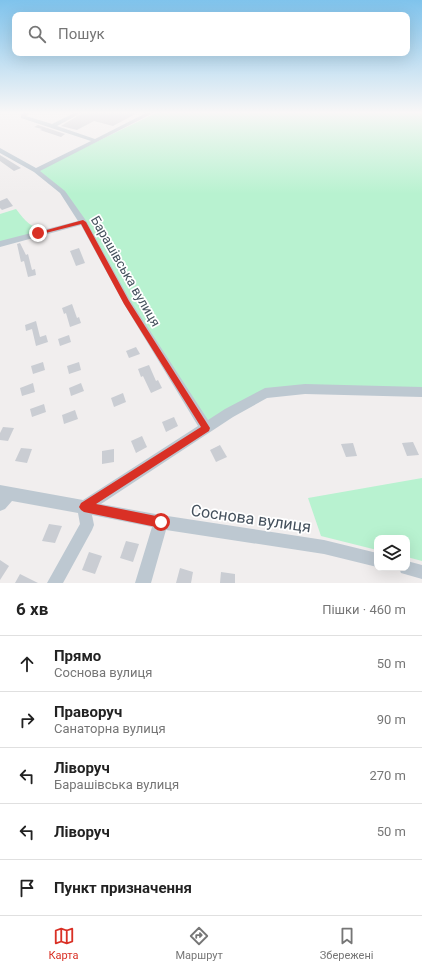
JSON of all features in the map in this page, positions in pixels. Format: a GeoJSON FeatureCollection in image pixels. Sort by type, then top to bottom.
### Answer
{"type":"FeatureCollection","features":[{"type":"Feature","properties":{"kind":"street"},"geometry":{"type":"LineString","coordinates":[[36,171],[94,140]]}},
{"type":"Feature","properties":{"kind":"street","name":"Барашівська вулиця"},"geometry":{"type":"LineString","coordinates":[[0,150],[36,171],[63,192],[83,222],[127,302],[206,428]]}},
{"type":"Feature","properties":{"kind":"street"},"geometry":{"type":"LineString","coordinates":[[0,244],[83,222]]}},
{"type":"Feature","properties":{"kind":"street"},"geometry":{"type":"LineString","coordinates":[[55,583],[87,525],[84,507],[229,413],[265,393],[305,389],[422,392]]}},
{"type":"Feature","properties":{"kind":"street","name":"Соснова вулиця"},"geometry":{"type":"LineString","coordinates":[[3,497],[84,507],[161,522],[324,547],[374,559]]}},
{"type":"Feature","properties":{"kind":"street"},"geometry":{"type":"LineString","coordinates":[[143,583],[161,522]]}},
{"type":"Feature","properties":{"kind":"street"},"geometry":{"type":"LineString","coordinates":[[410,569],[422,572]]}},
{"type":"Feature","properties":{"kind":"green space"},"geometry":{"type":"Polygon","coordinates":[[[102,139],[422,139],[422,391],[265,393],[206,428],[63,192],[36,171],[102,139]]]}},
{"type":"Feature","properties":{"kind":"green space"},"geometry":{"type":"Polygon","coordinates":[[[16,209],[29,224],[47,231],[0,244],[0,214],[16,209]]]}},
{"type":"Feature","properties":{"kind":"green space"},"geometry":{"type":"Polygon","coordinates":[[[422,478],[422,561],[410,558],[410,535],[374,535],[374,549],[321,536],[308,498],[422,478]]]}},
{"type":"Feature","properties":{"kind":"building"},"geometry":{"type":"Polygon","coordinates":[[[0,155],[21,168],[14,171],[0,161],[0,155]]]}},
{"type":"Feature","properties":{"kind":"building"},"geometry":{"type":"Polygon","coordinates":[[[7,198],[13,206],[2,210],[0,208],[0,201],[7,198]]]}},
{"type":"Feature","properties":{"kind":"building"},"geometry":{"type":"Polygon","coordinates":[[[20,243],[26,255],[28,254],[32,270],[35,269],[36,275],[28,277],[24,261],[21,262],[17,244],[20,243]]]}},
{"type":"Feature","properties":{"kind":"building"},"geometry":{"type":"Polygon","coordinates":[[[79,248],[85,263],[76,266],[70,251],[79,248]]]}},
{"type":"Feature","properties":{"kind":"building"},"geometry":{"type":"Polygon","coordinates":[[[72,304],[77,318],[79,317],[81,323],[70,327],[66,313],[64,314],[62,308],[72,304]]]}},
{"type":"Feature","properties":{"kind":"building"},"geometry":{"type":"Polygon","coordinates":[[[36,321],[40,337],[46,335],[48,342],[36,346],[32,329],[26,331],[25,325],[36,321]]]}},
{"type":"Feature","properties":{"kind":"building"},"geometry":{"type":"Polygon","coordinates":[[[69,335],[71,342],[60,346],[58,339],[69,335]]]}},
{"type":"Feature","properties":{"kind":"building"},"geometry":{"type":"Polygon","coordinates":[[[136,347],[140,354],[129,358],[126,351],[136,347]]]}},
{"type":"Feature","properties":{"kind":"building"},"geometry":{"type":"Polygon","coordinates":[[[43,362],[45,370],[33,374],[31,366],[43,362]]]}},
{"type":"Feature","properties":{"kind":"building"},"geometry":{"type":"Polygon","coordinates":[[[79,362],[81,370],[69,374],[67,366],[79,362]]]}},
{"type":"Feature","properties":{"kind":"building"},"geometry":{"type":"Polygon","coordinates":[[[149,365],[156,381],[158,380],[162,388],[151,393],[138,369],[149,365]]]}},
{"type":"Feature","properties":{"kind":"building"},"geometry":{"type":"Polygon","coordinates":[[[33,383],[35,392],[22,396],[20,388],[33,383]]]}},
{"type":"Feature","properties":{"kind":"building"},"geometry":{"type":"Polygon","coordinates":[[[81,383],[84,391],[71,396],[69,388],[81,383]]]}},
{"type":"Feature","properties":{"kind":"building"},"geometry":{"type":"Polygon","coordinates":[[[123,393],[126,402],[114,407],[111,398],[123,393]]]}},
{"type":"Feature","properties":{"kind":"building"},"geometry":{"type":"Polygon","coordinates":[[[44,404],[46,412],[32,417],[30,409],[44,404]]]}},
{"type":"Feature","properties":{"kind":"building"},"geometry":{"type":"Polygon","coordinates":[[[75,410],[78,419],[64,424],[62,415],[75,410]]]}},
{"type":"Feature","properties":{"kind":"building"},"geometry":{"type":"Polygon","coordinates":[[[174,417],[178,426],[166,432],[162,422],[174,417]]]}},
{"type":"Feature","properties":{"kind":"building"},"geometry":{"type":"Polygon","coordinates":[[[3,427],[14,428],[8,441],[0,440],[0,433],[3,427]]]}},
{"type":"Feature","properties":{"kind":"building"},"geometry":{"type":"Polygon","coordinates":[[[142,436],[147,447],[136,453],[131,441],[142,436]]]}},
{"type":"Feature","properties":{"kind":"building"},"geometry":{"type":"Polygon","coordinates":[[[413,442],[419,455],[407,456],[402,443],[413,442]]]}},
{"type":"Feature","properties":{"kind":"building"},"geometry":{"type":"Polygon","coordinates":[[[353,443],[357,456],[346,457],[341,444],[353,443]]]}},
{"type":"Feature","properties":{"kind":"building"},"geometry":{"type":"Polygon","coordinates":[[[220,445],[227,457],[216,462],[210,450],[220,445]]]}},
{"type":"Feature","properties":{"kind":"building"},"geometry":{"type":"Polygon","coordinates":[[[21,448],[32,449],[27,463],[15,461],[21,448]]]}},
{"type":"Feature","properties":{"kind":"building"},"geometry":{"type":"Polygon","coordinates":[[[114,449],[114,462],[102,464],[102,451],[114,449]]]}},
{"type":"Feature","properties":{"kind":"building"},"geometry":{"type":"Polygon","coordinates":[[[49,524],[62,526],[55,543],[42,541],[49,524]]]}},
{"type":"Feature","properties":{"kind":"building"},"geometry":{"type":"Polygon","coordinates":[[[126,541],[139,544],[133,562],[120,558],[126,541]]]}},
{"type":"Feature","properties":{"kind":"building"},"geometry":{"type":"Polygon","coordinates":[[[89,552],[102,556],[95,574],[82,570],[89,552]]]}},
{"type":"Feature","properties":{"kind":"building"},"geometry":{"type":"Polygon","coordinates":[[[0,560],[9,566],[0,580],[0,560]]]}},
{"type":"Feature","properties":{"kind":"building"},"geometry":{"type":"Polygon","coordinates":[[[180,568],[193,572],[191,583],[176,583],[180,568]]]}},
{"type":"Feature","properties":{"kind":"building"},"geometry":{"type":"Polygon","coordinates":[[[221,572],[235,574],[235,583],[220,583],[221,572]]]}},
{"type":"Feature","properties":{"kind":"building"},"geometry":{"type":"Polygon","coordinates":[[[20,574],[38,583],[15,583],[20,574]]]}},
{"type":"Feature","properties":{"kind":"route"},"geometry":{"type":"LineString","coordinates":[[38,233],[83,222],[127,302],[206,428],[84,507],[161,522]]}}]}
